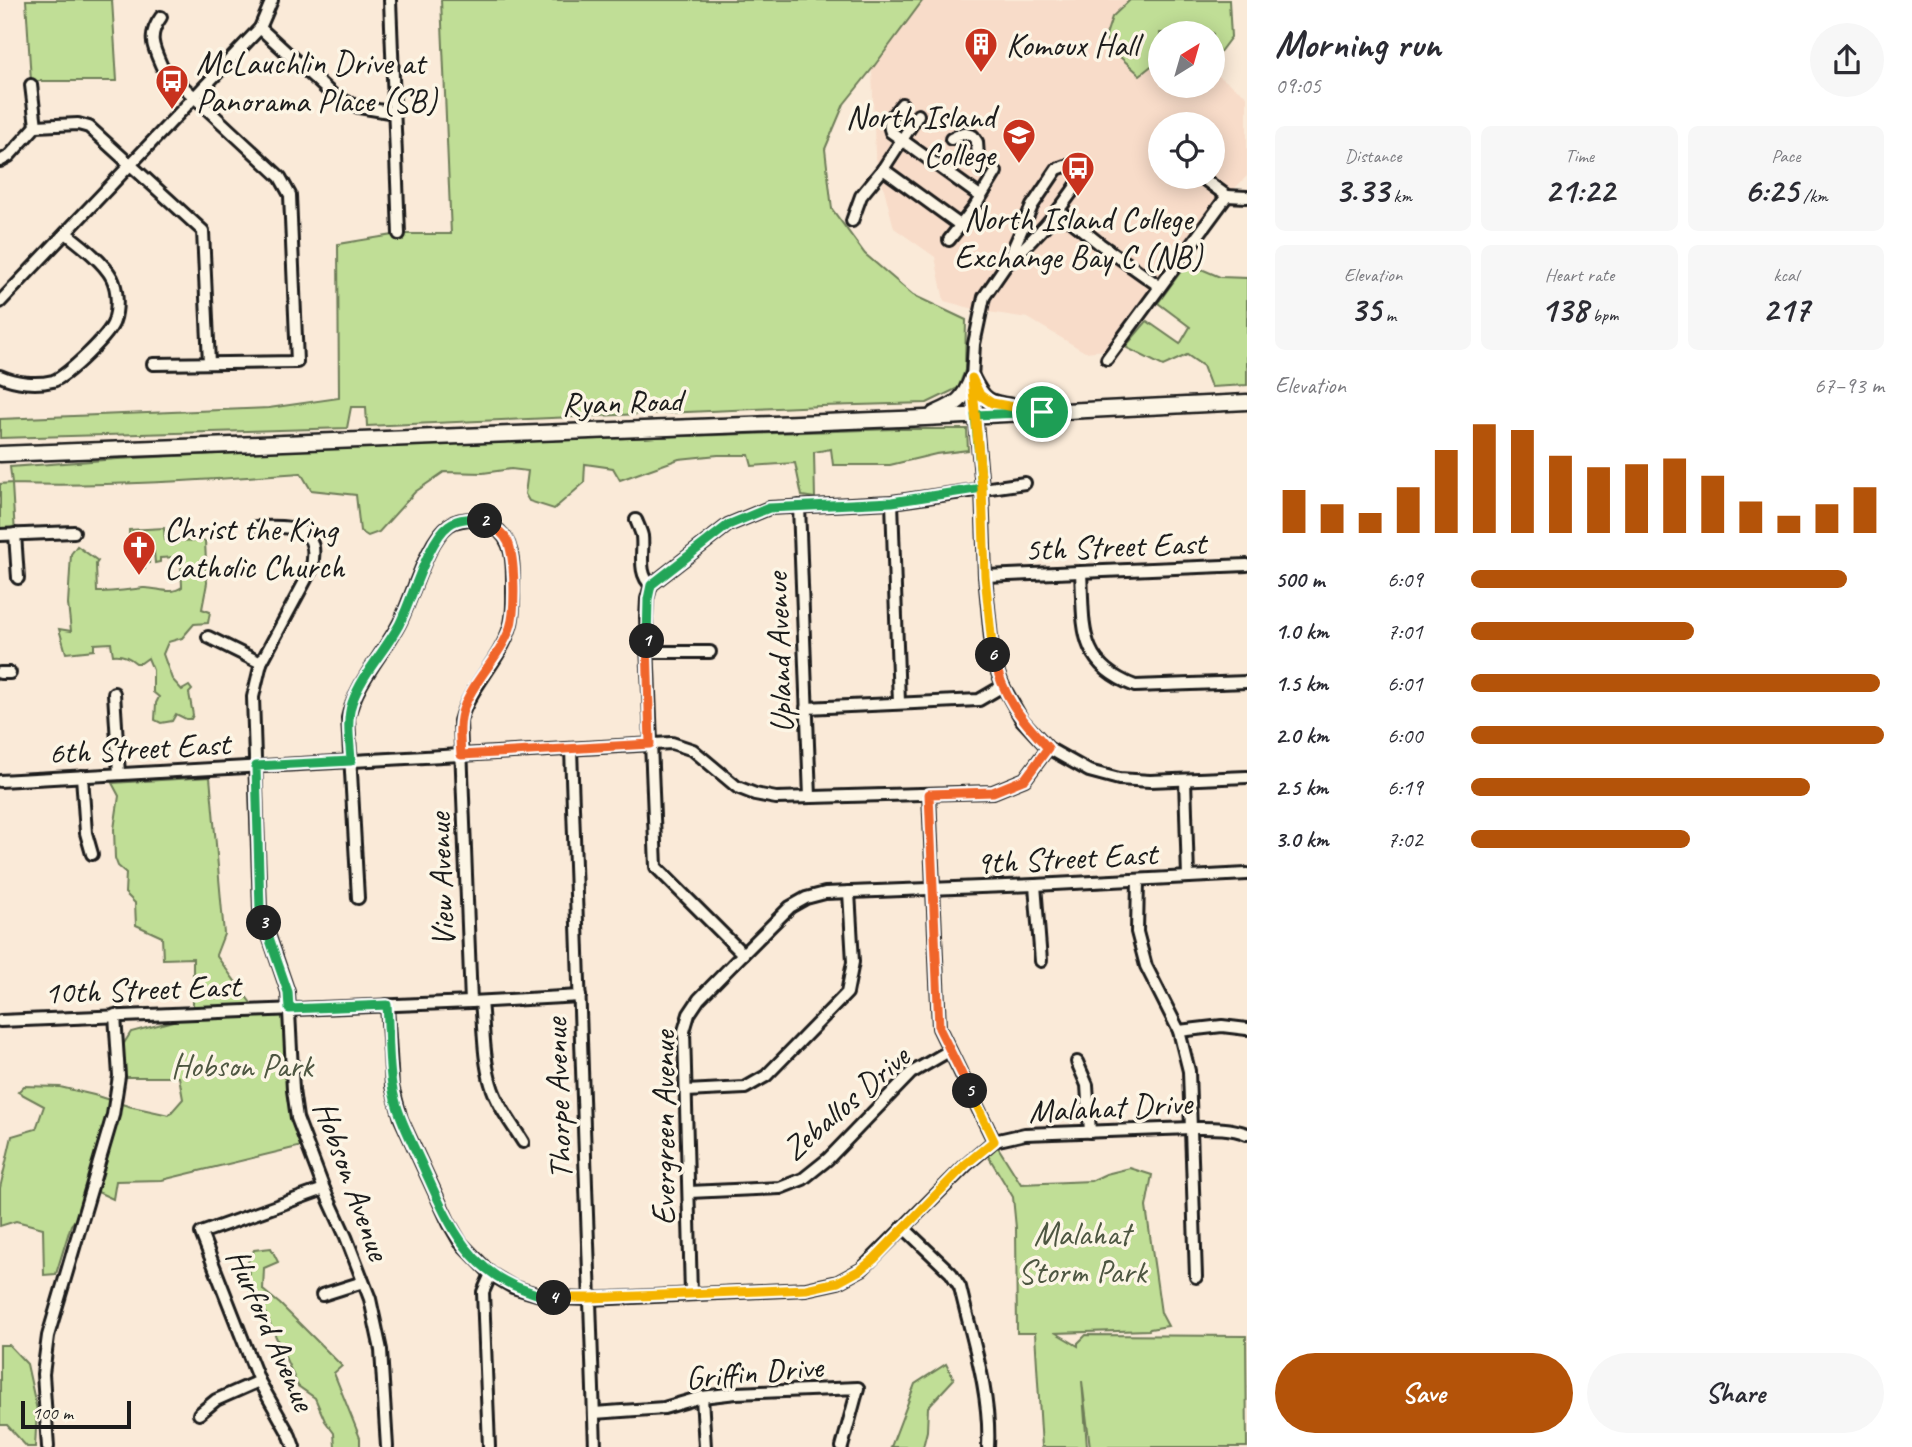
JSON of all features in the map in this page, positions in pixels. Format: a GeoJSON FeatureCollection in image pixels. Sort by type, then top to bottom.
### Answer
{"type":"FeatureCollection","features":[{"type":"Feature","properties":{"kind":"main road"},"geometry":{"type":"LineString","coordinates":[[972,378],[980,395],[992,403],[1042,412]]}},
{"type":"Feature","properties":{"kind":"main road"},"geometry":{"type":"LineString","coordinates":[[925,418],[956,404],[972,378]]}},
{"type":"Feature","properties":{"kind":"main road","name":"Ryan Road"},"geometry":{"type":"LineString","coordinates":[[0,454],[925,418],[1247,402]]}},
{"type":"Feature","properties":{"kind":"street"},"geometry":{"type":"LineString","coordinates":[[0,302],[260,28],[272,0]]}},
{"type":"Feature","properties":{"kind":"street"},"geometry":{"type":"LineString","coordinates":[[390,0],[399,234]]}},
{"type":"Feature","properties":{"kind":"street"},"geometry":{"type":"LineString","coordinates":[[153,365],[297,362],[290,195],[280,177],[162,66],[153,47],[153,29],[161,18]]}},
{"type":"Feature","properties":{"kind":"street"},"geometry":{"type":"LineString","coordinates":[[260,28],[335,97],[359,107],[395,113]]}},
{"type":"Feature","properties":{"kind":"street"},"geometry":{"type":"LineString","coordinates":[[31,85],[36,126]]}},
{"type":"Feature","properties":{"kind":"street"},"geometry":{"type":"LineString","coordinates":[[902,104],[889,123],[891,132],[981,196]]}},
{"type":"Feature","properties":{"kind":"street"},"geometry":{"type":"LineString","coordinates":[[852,221],[861,196],[883,169],[918,115]]}},
{"type":"Feature","properties":{"kind":"street"},"geometry":{"type":"LineString","coordinates":[[0,161],[9,156],[36,126],[78,124],[89,127],[203,231],[209,363]]}},
{"type":"Feature","properties":{"kind":"street"},"geometry":{"type":"LineString","coordinates":[[951,139],[963,133],[973,136],[977,142],[978,157]]}},
{"type":"Feature","properties":{"kind":"street"},"geometry":{"type":"LineString","coordinates":[[1006,265],[1035,239],[1059,211],[1080,180],[1073,168],[1065,166],[1057,169],[1032,206],[1006,265],[984,297],[974,344],[972,378],[982,488],[985,576],[992,649],[1003,686],[1022,720],[1048,748],[1089,771],[1119,779],[1150,781],[1247,777]]}},
{"type":"Feature","properties":{"kind":"street"},"geometry":{"type":"LineString","coordinates":[[883,169],[960,225]]}},
{"type":"Feature","properties":{"kind":"street"},"geometry":{"type":"LineString","coordinates":[[948,240],[996,172]]}},
{"type":"Feature","properties":{"kind":"street"},"geometry":{"type":"LineString","coordinates":[[1217,189],[1227,196],[1247,197]]}},
{"type":"Feature","properties":{"kind":"street"},"geometry":{"type":"LineString","coordinates":[[1107,359],[1227,196]]}},
{"type":"Feature","properties":{"kind":"street"},"geometry":{"type":"LineString","coordinates":[[1059,211],[1159,286]]}},
{"type":"Feature","properties":{"kind":"street"},"geometry":{"type":"LineString","coordinates":[[0,376],[26,383],[55,381],[74,369],[114,324],[117,300],[113,278],[95,257],[66,233]]}},
{"type":"Feature","properties":{"kind":"street"},"geometry":{"type":"LineString","coordinates":[[743,954],[656,867],[646,618],[651,585],[728,525],[769,508],[892,502],[1025,483]]}},
{"type":"Feature","properties":{"kind":"street"},"geometry":{"type":"LineString","coordinates":[[892,502],[899,704]]}},
{"type":"Feature","properties":{"kind":"street","name":"Upland Avenue"},"geometry":{"type":"LineString","coordinates":[[799,506],[810,797]]}},
{"type":"Feature","properties":{"kind":"street","name":"View Avenue"},"geometry":{"type":"LineString","coordinates":[[351,761],[348,718],[351,704],[357,690],[399,625],[435,540],[449,525],[464,519],[482,519],[499,530],[508,541],[513,561],[513,612],[510,627],[499,650],[464,704],[460,720],[476,1002],[491,1085],[523,1143]]}},
{"type":"Feature","properties":{"kind":"street"},"geometry":{"type":"LineString","coordinates":[[636,520],[642,535],[643,572],[651,585]]}},
{"type":"Feature","properties":{"kind":"street","name":"Hobson Avenue"},"geometry":{"type":"LineString","coordinates":[[256,527],[284,526],[300,530],[311,540],[314,555],[311,570],[261,663],[253,697],[260,910],[288,992],[297,1118],[370,1298],[381,1350],[387,1447]]}},
{"type":"Feature","properties":{"kind":"street"},"geometry":{"type":"LineString","coordinates":[[0,535],[74,532]]}},
{"type":"Feature","properties":{"kind":"street"},"geometry":{"type":"LineString","coordinates":[[15,534],[18,578]]}},
{"type":"Feature","properties":{"kind":"street","name":"5th Street East"},"geometry":{"type":"LineString","coordinates":[[985,576],[1247,565]]}},
{"type":"Feature","properties":{"kind":"street"},"geometry":{"type":"LineString","coordinates":[[1081,573],[1084,627],[1088,645],[1095,659],[1118,680],[1135,686],[1247,682]]}},
{"type":"Feature","properties":{"kind":"street"},"geometry":{"type":"LineString","coordinates":[[208,637],[261,663]]}},
{"type":"Feature","properties":{"kind":"street"},"geometry":{"type":"LineString","coordinates":[[648,652],[710,652]]}},
{"type":"Feature","properties":{"kind":"street"},"geometry":{"type":"LineString","coordinates":[[806,708],[979,700],[1003,686]]}},
{"type":"Feature","properties":{"kind":"street"},"geometry":{"type":"LineString","coordinates":[[114,693],[119,774]]}},
{"type":"Feature","properties":{"kind":"street","name":"6th Street East"},"geometry":{"type":"LineString","coordinates":[[0,781],[672,743],[692,750],[737,787],[755,794],[810,797],[993,792],[1025,779],[1048,748]]}},
{"type":"Feature","properties":{"kind":"street","name":"Thorpe Avenue"},"geometry":{"type":"LineString","coordinates":[[571,749],[595,1447]]}},
{"type":"Feature","properties":{"kind":"street"},"geometry":{"type":"LineString","coordinates":[[351,761],[358,898]]}},
{"type":"Feature","properties":{"kind":"street"},"geometry":{"type":"LineString","coordinates":[[82,776],[86,834],[92,854]]}},
{"type":"Feature","properties":{"kind":"street"},"geometry":{"type":"LineString","coordinates":[[1185,780],[1188,877]]}},
{"type":"Feature","properties":{"kind":"street"},"geometry":{"type":"LineString","coordinates":[[929,794],[939,1028],[994,1141]]}},
{"type":"Feature","properties":{"kind":"street","name":"9th Street East"},"geometry":{"type":"LineString","coordinates":[[743,954],[790,907],[806,898],[825,893],[1247,874]]}},
{"type":"Feature","properties":{"kind":"street"},"geometry":{"type":"LineString","coordinates":[[1138,880],[1138,932],[1146,966],[1179,1031],[1189,1071],[1196,1277]]}},
{"type":"Feature","properties":{"kind":"street"},"geometry":{"type":"LineString","coordinates":[[1035,885],[1041,961]]}},
{"type":"Feature","properties":{"kind":"street"},"geometry":{"type":"LineString","coordinates":[[686,1091],[745,1088],[766,1076],[847,993],[853,962],[849,892]]}},
{"type":"Feature","properties":{"kind":"street","name":"Evergreen Avenue"},"geometry":{"type":"LineString","coordinates":[[691,1294],[684,1031],[689,1014],[699,999],[743,954]]}},
{"type":"Feature","properties":{"kind":"street","name":"10th Street East"},"geometry":{"type":"LineString","coordinates":[[0,1021],[580,996]]}},
{"type":"Feature","properties":{"kind":"street","name":"Malahat Drive"},"geometry":{"type":"LineString","coordinates":[[387,1005],[392,1087],[401,1119],[449,1223],[466,1249],[491,1274],[513,1287],[550,1298],[825,1287],[849,1277],[874,1259],[966,1164],[994,1141],[1025,1135],[1191,1128],[1237,1130],[1247,1134]]}},
{"type":"Feature","properties":{"kind":"street"},"geometry":{"type":"LineString","coordinates":[[48,1447],[43,1374],[48,1336],[113,1115],[119,1076],[115,1015]]}},
{"type":"Feature","properties":{"kind":"street"},"geometry":{"type":"LineString","coordinates":[[1179,1031],[1222,1026],[1247,1029]]}},
{"type":"Feature","properties":{"kind":"street","name":"Zeballos Drive"},"geometry":{"type":"LineString","coordinates":[[689,1192],[780,1188],[803,1179],[828,1159],[911,1073],[949,1051]]}},
{"type":"Feature","properties":{"kind":"street"},"geometry":{"type":"LineString","coordinates":[[1077,1062],[1087,1085],[1090,1132]]}},
{"type":"Feature","properties":{"kind":"street","name":"Hurford Avenue"},"geometry":{"type":"LineString","coordinates":[[294,1447],[258,1381],[201,1233],[324,1189]]}},
{"type":"Feature","properties":{"kind":"street"},"geometry":{"type":"LineString","coordinates":[[904,1227],[951,1273],[960,1287],[988,1405],[988,1447]]}},
{"type":"Feature","properties":{"kind":"street"},"geometry":{"type":"LineString","coordinates":[[489,1447],[484,1292],[491,1274]]}},
{"type":"Feature","properties":{"kind":"street"},"geometry":{"type":"LineString","coordinates":[[323,1295],[363,1282]]}},
{"type":"Feature","properties":{"kind":"street"},"geometry":{"type":"LineString","coordinates":[[199,1414],[216,1400],[258,1381]]}},
{"type":"Feature","properties":{"kind":"street","name":"Griffin Drive"},"geometry":{"type":"LineString","coordinates":[[594,1413],[664,1408],[702,1397],[736,1393],[858,1388],[842,1447]]}},
{"type":"Feature","properties":{"kind":"street"},"geometry":{"type":"LineString","coordinates":[[702,1397],[705,1447]]}},
{"type":"Feature","properties":{"kind":"shaded area","name":"North Island College"},"geometry":{"type":"Polygon","coordinates":[[[923,0],[1130,0],[1112,17],[1140,75],[1148,69],[1148,98],[1225,98],[1225,80],[1247,96],[1247,176],[1159,275],[1105,350],[1085,352],[1028,318],[982,311],[944,301],[935,257],[894,228],[875,154],[872,69],[923,0]]]}},
{"type":"Feature","properties":{"kind":"green space"},"geometry":{"type":"Polygon","coordinates":[[[26,0],[112,0],[117,81],[31,81],[26,0]]]}},
{"type":"Feature","properties":{"kind":"green space"},"geometry":{"type":"Polygon","coordinates":[[[441,0],[923,0],[844,104],[825,149],[832,209],[865,254],[913,295],[966,320],[965,370],[958,388],[927,403],[367,426],[366,407],[351,407],[347,428],[0,438],[0,419],[269,408],[339,398],[338,244],[399,234],[451,234],[441,0]]]}},
{"type":"Feature","properties":{"kind":"green space"},"geometry":{"type":"Polygon","coordinates":[[[1130,0],[1229,0],[1231,37],[1225,45],[1225,21],[1148,21],[1148,69],[1140,75],[1119,56],[1105,38],[1112,17],[1130,0]]]}},
{"type":"Feature","properties":{"kind":"green space"},"geometry":{"type":"Polygon","coordinates":[[[1187,263],[1220,277],[1247,278],[1247,385],[1211,387],[1203,366],[1187,355],[1163,366],[1125,347],[1147,321],[1180,344],[1190,327],[1158,303],[1187,263]]]}},
{"type":"Feature","properties":{"kind":"green space"},"geometry":{"type":"Polygon","coordinates":[[[895,429],[967,429],[968,450],[936,454],[890,465],[833,465],[831,449],[814,452],[815,498],[802,496],[795,463],[752,466],[749,455],[679,459],[620,480],[613,468],[585,464],[584,483],[554,509],[529,501],[525,494],[528,471],[511,469],[483,473],[444,472],[415,492],[379,532],[368,536],[360,531],[356,495],[311,490],[301,473],[121,484],[12,484],[15,534],[0,535],[0,484],[12,483],[10,467],[331,448],[895,429]]]}},
{"type":"Feature","properties":{"kind":"green space"},"geometry":{"type":"Polygon","coordinates":[[[164,528],[165,540],[205,541],[207,583],[202,609],[210,612],[208,623],[194,624],[182,638],[168,642],[163,654],[172,679],[182,690],[189,686],[192,690],[189,693],[193,715],[191,719],[186,719],[176,714],[172,721],[161,723],[155,720],[159,697],[153,692],[153,670],[148,658],[136,663],[125,656],[113,655],[111,643],[94,644],[94,650],[66,653],[59,629],[71,631],[68,604],[71,554],[77,546],[98,561],[97,592],[143,588],[173,591],[182,587],[181,561],[177,557],[160,558],[160,562],[155,563],[154,552],[149,552],[149,563],[145,564],[145,568],[135,569],[135,563],[130,559],[129,530],[164,528]]]}},
{"type":"Feature","properties":{"kind":"green space","name":"Hobson Park"},"geometry":{"type":"Polygon","coordinates":[[[210,777],[224,934],[216,955],[256,1010],[289,1009],[293,1090],[306,1145],[162,1180],[116,1181],[113,1199],[98,1192],[71,1225],[56,1274],[44,1275],[43,1228],[16,1221],[0,1226],[0,1188],[12,1136],[36,1129],[44,1106],[18,1092],[24,1086],[60,1087],[169,1115],[183,1099],[179,1077],[126,1077],[118,1053],[131,1032],[173,1021],[193,1012],[193,958],[163,959],[162,937],[136,925],[135,903],[125,893],[126,873],[118,866],[115,858],[114,829],[119,796],[112,783],[210,777]]]}},
{"type":"Feature","properties":{"kind":"green space","name":"Malahat Storm Park"},"geometry":{"type":"Polygon","coordinates":[[[994,1141],[1021,1184],[1091,1181],[1130,1168],[1152,1175],[1146,1207],[1161,1313],[1168,1326],[1149,1330],[1056,1333],[1078,1346],[1086,1335],[1246,1336],[1247,1447],[1090,1447],[1082,1381],[1087,1447],[1042,1447],[1035,1333],[1017,1333],[1013,1197],[984,1149],[994,1141]]]}},
{"type":"Feature","properties":{"kind":"green space"},"geometry":{"type":"Polygon","coordinates":[[[271,1248],[278,1262],[264,1268],[263,1290],[342,1366],[334,1373],[360,1438],[360,1447],[335,1447],[334,1433],[325,1421],[315,1398],[298,1386],[263,1308],[250,1292],[248,1262],[254,1250],[271,1248]]]}},
{"type":"Feature","properties":{"kind":"green space"},"geometry":{"type":"Polygon","coordinates":[[[0,1345],[9,1345],[27,1364],[37,1410],[35,1447],[27,1447],[7,1425],[0,1425],[0,1345]]]}},
{"type":"Feature","properties":{"kind":"green space"},"geometry":{"type":"Polygon","coordinates":[[[946,1364],[954,1379],[928,1407],[923,1447],[891,1447],[915,1384],[946,1364]]]}},
{"type":"Feature","properties":{"kind":"place","name":"Komoux Hall"},"geometry":{"type":"Point","coordinates":[981,74]}},
{"type":"Feature","properties":{"kind":"place","name":"McLauchlin Drive at Panorama Place (SB)"},"geometry":{"type":"Point","coordinates":[172,111]}},
{"type":"Feature","properties":{"kind":"place","name":"North Island College"},"geometry":{"type":"Point","coordinates":[1019,165]}},
{"type":"Feature","properties":{"kind":"place","name":"North Island College Exchange Bay C (NB)"},"geometry":{"type":"Point","coordinates":[1078,198]}},
{"type":"Feature","properties":{"kind":"place","name":"Christ the King Catholic Church"},"geometry":{"type":"Point","coordinates":[139,577]}},
{"type":"Feature","properties":{"kind":"route"},"geometry":{"type":"LineString","coordinates":[[1042,412],[975,415],[982,488],[892,502],[769,508],[728,525],[673,566],[651,585],[648,599],[646,618],[650,744],[461,755],[460,720],[464,704],[499,650],[510,627],[513,612],[513,561],[508,541],[499,530],[482,519],[464,519],[449,525],[435,540],[399,625],[357,690],[348,718],[351,761],[256,766],[260,910],[288,992],[289,1009],[387,1005],[392,1087],[401,1119],[460,1242],[491,1274],[513,1287],[550,1298],[825,1287],[849,1277],[874,1259],[966,1164],[994,1141],[939,1028],[929,794],[993,792],[1025,779],[1048,748],[1022,720],[1009,700],[995,665],[985,576],[982,488],[977,428],[975,415],[972,378],[980,395],[992,403],[1042,412]]}}]}
